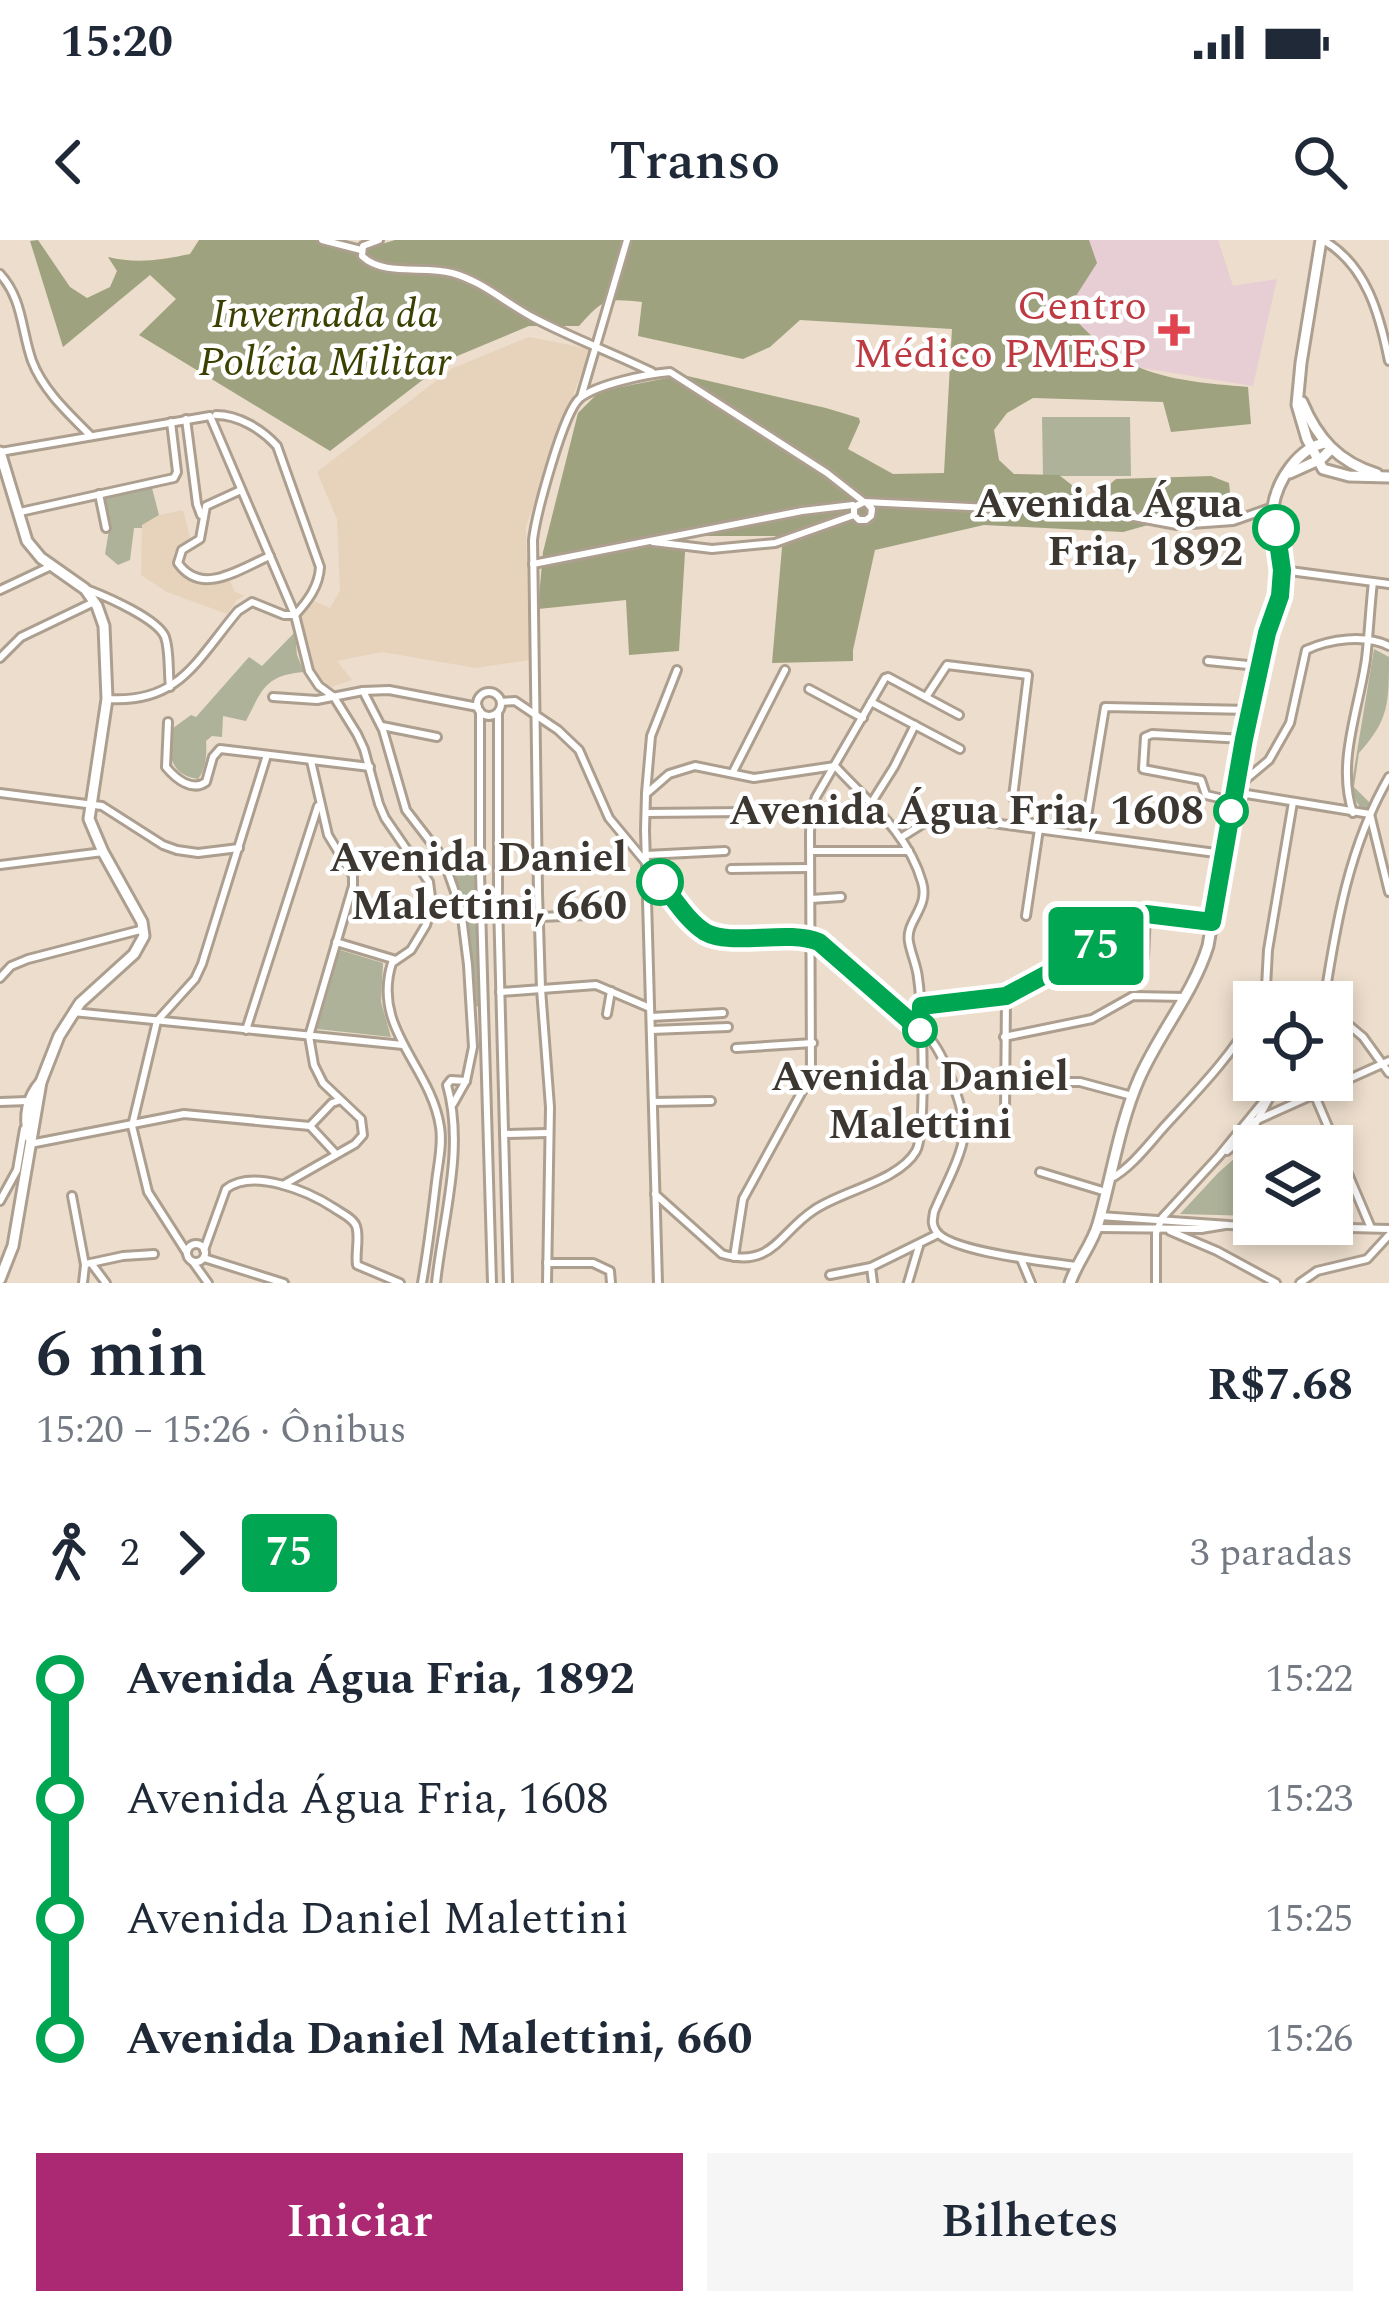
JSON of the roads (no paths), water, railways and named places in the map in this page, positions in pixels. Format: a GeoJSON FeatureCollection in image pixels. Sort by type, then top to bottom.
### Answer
{"type":"FeatureCollection","features":[{"type":"Feature","properties":{"kind":"main road"},"geometry":{"type":"LineString","coordinates":[[1322,240],[1300,363],[1299,415],[1317,462],[1331,472]]}},
{"type":"Feature","properties":{"kind":"main road"},"geometry":{"type":"LineString","coordinates":[[1299,391],[1327,446],[1350,464],[1387,477]]}},
{"type":"Feature","properties":{"kind":"main road"},"geometry":{"type":"LineString","coordinates":[[1070,1283],[1097,1228],[1132,1096],[1204,958],[1259,666],[1280,596],[1276,492],[1310,447],[1327,446]]}},
{"type":"Feature","properties":{"kind":"main road"},"geometry":{"type":"LineString","coordinates":[[1286,476],[1317,462],[1327,446]]}},
{"type":"Feature","properties":{"kind":"main road"},"geometry":{"type":"LineString","coordinates":[[0,452],[23,534],[33,550],[85,589],[106,638],[107,699],[89,819],[144,929],[134,954],[74,1012],[36,1092],[13,1246],[0,1280]]}},
{"type":"Feature","properties":{"kind":"main road"},"geometry":{"type":"LineString","coordinates":[[1298,469],[1387,477]]}},
{"type":"Feature","properties":{"kind":"street"},"geometry":{"type":"LineString","coordinates":[[322,240],[362,250]]}},
{"type":"Feature","properties":{"kind":"street"},"geometry":{"type":"LineString","coordinates":[[379,240],[367,242],[362,250],[371,264],[452,272],[534,318],[656,374]]}},
{"type":"Feature","properties":{"kind":"street"},"geometry":{"type":"LineString","coordinates":[[547,1283],[549,1086],[539,917],[535,521],[573,408],[581,398],[627,240]]}},
{"type":"Feature","properties":{"kind":"street"},"geometry":{"type":"LineString","coordinates":[[1322,240],[1341,251],[1362,280],[1381,320],[1389,362]]}},
{"type":"Feature","properties":{"kind":"street"},"geometry":{"type":"LineString","coordinates":[[0,274],[19,303],[40,378],[90,436]]}},
{"type":"Feature","properties":{"kind":"street"},"geometry":{"type":"LineString","coordinates":[[581,398],[609,386],[670,372],[827,472],[872,512],[862,520],[854,514]]}},
{"type":"Feature","properties":{"kind":"street"},"geometry":{"type":"LineString","coordinates":[[0,452],[213,415],[237,419],[264,433],[277,446],[320,567],[311,596],[296,615]]}},
{"type":"Feature","properties":{"kind":"street"},"geometry":{"type":"LineString","coordinates":[[213,415],[296,615],[309,671],[334,697],[364,749],[385,818],[432,893],[419,940],[396,960],[388,977],[387,999],[394,1028],[435,1104],[441,1134],[422,1283]]}},
{"type":"Feature","properties":{"kind":"street"},"geometry":{"type":"LineString","coordinates":[[186,419],[203,518]]}},
{"type":"Feature","properties":{"kind":"street"},"geometry":{"type":"LineString","coordinates":[[17,513],[174,478],[171,422]]}},
{"type":"Feature","properties":{"kind":"street"},"geometry":{"type":"LineString","coordinates":[[242,490],[206,506],[200,539],[177,559],[194,578],[211,580],[270,556]]}},
{"type":"Feature","properties":{"kind":"street"},"geometry":{"type":"LineString","coordinates":[[99,494],[106,528]]}},
{"type":"Feature","properties":{"kind":"street"},"geometry":{"type":"LineString","coordinates":[[650,541],[712,549],[775,543],[854,514],[863,503]]}},
{"type":"Feature","properties":{"kind":"street"},"geometry":{"type":"LineString","coordinates":[[533,564],[863,503],[1118,514],[1177,525],[1233,520],[1273,507]]}},
{"type":"Feature","properties":{"kind":"street"},"geometry":{"type":"LineString","coordinates":[[0,590],[53,566]]}},
{"type":"Feature","properties":{"kind":"street"},"geometry":{"type":"LineString","coordinates":[[1282,570],[1389,584]]}},
{"type":"Feature","properties":{"kind":"street"},"geometry":{"type":"LineString","coordinates":[[1353,813],[1347,772],[1373,582]]}},
{"type":"Feature","properties":{"kind":"street"},"geometry":{"type":"LineString","coordinates":[[85,589],[117,602],[161,630],[170,687]]}},
{"type":"Feature","properties":{"kind":"street"},"geometry":{"type":"LineString","coordinates":[[0,658],[21,637],[94,602]]}},
{"type":"Feature","properties":{"kind":"street"},"geometry":{"type":"LineString","coordinates":[[107,699],[160,694],[188,671],[248,603],[296,615]]}},
{"type":"Feature","properties":{"kind":"street"},"geometry":{"type":"LineString","coordinates":[[1234,794],[1280,744],[1294,710],[1306,650],[1367,639],[1389,642]]}},
{"type":"Feature","properties":{"kind":"street"},"geometry":{"type":"LineString","coordinates":[[1208,661],[1259,666]]}},
{"type":"Feature","properties":{"kind":"street"},"geometry":{"type":"LineString","coordinates":[[926,697],[950,665],[1028,675],[1013,797],[1021,815],[1039,829]]}},
{"type":"Feature","properties":{"kind":"street"},"geometry":{"type":"LineString","coordinates":[[658,1283],[646,794],[651,736],[677,670]]}},
{"type":"Feature","properties":{"kind":"street"},"geometry":{"type":"LineString","coordinates":[[733,772],[785,670]]}},
{"type":"Feature","properties":{"kind":"street"},"geometry":{"type":"LineString","coordinates":[[734,1257],[740,1206],[812,1069],[813,804],[888,677],[959,715]]}},
{"type":"Feature","properties":{"kind":"street"},"geometry":{"type":"LineString","coordinates":[[809,688],[862,718]]}},
{"type":"Feature","properties":{"kind":"street"},"geometry":{"type":"LineString","coordinates":[[273,697],[317,700],[389,690],[479,709],[488,716],[498,712]]}},
{"type":"Feature","properties":{"kind":"street"},"geometry":{"type":"LineString","coordinates":[[363,691],[382,726],[406,810],[443,858],[461,909],[473,1047],[466,1081],[453,1104]]}},
{"type":"Feature","properties":{"kind":"street"},"geometry":{"type":"LineString","coordinates":[[492,1283],[479,838],[479,697],[488,692],[501,702],[496,828],[508,1283]]}},
{"type":"Feature","properties":{"kind":"street"},"geometry":{"type":"LineString","coordinates":[[501,702],[515,701],[579,750],[609,818],[693,921],[710,934],[812,938],[920,1030],[940,1054],[964,1127],[962,1145],[934,1212],[938,1234],[956,1245],[1076,1266]]}},
{"type":"Feature","properties":{"kind":"street"},"geometry":{"type":"LineString","coordinates":[[872,702],[960,749]]}},
{"type":"Feature","properties":{"kind":"street"},"geometry":{"type":"LineString","coordinates":[[1084,835],[1106,707],[1250,710]]}},
{"type":"Feature","properties":{"kind":"street"},"geometry":{"type":"LineString","coordinates":[[168,722],[166,767],[190,786],[206,782],[220,748],[370,767]]}},
{"type":"Feature","properties":{"kind":"street"},"geometry":{"type":"LineString","coordinates":[[870,805],[915,725]]}},
{"type":"Feature","properties":{"kind":"street"},"geometry":{"type":"LineString","coordinates":[[382,726],[437,737]]}},
{"type":"Feature","properties":{"kind":"street"},"geometry":{"type":"LineString","coordinates":[[1244,739],[1148,734],[1141,764],[1144,770],[1202,781],[1206,795],[1234,794],[1370,814]]}},
{"type":"Feature","properties":{"kind":"street"},"geometry":{"type":"LineString","coordinates":[[267,755],[195,979],[157,1021],[132,1126],[148,1192],[181,1240],[214,1260],[284,1283]]}},
{"type":"Feature","properties":{"kind":"street"},"geometry":{"type":"LineString","coordinates":[[283,1185],[355,1144],[364,1130],[359,1116],[322,1083],[309,1036],[353,886],[353,876],[328,835],[310,761]]}},
{"type":"Feature","properties":{"kind":"street"},"geometry":{"type":"LineString","coordinates":[[646,794],[680,768],[695,766],[761,777],[836,766]]}},
{"type":"Feature","properties":{"kind":"street"},"geometry":{"type":"LineString","coordinates":[[656,1194],[711,1246],[747,1259],[765,1254],[812,1211],[897,1170],[913,1156],[921,1140],[921,1006],[908,940],[924,892],[902,837],[836,766]]}},
{"type":"Feature","properties":{"kind":"street"},"geometry":{"type":"LineString","coordinates":[[1327,981],[1337,919],[1370,814],[1389,777]]}},
{"type":"Feature","properties":{"kind":"street"},"geometry":{"type":"LineString","coordinates":[[0,793],[107,808],[176,850],[198,853],[239,848]]}},
{"type":"Feature","properties":{"kind":"street"},"geometry":{"type":"LineString","coordinates":[[246,1030],[319,802]]}},
{"type":"Feature","properties":{"kind":"street"},"geometry":{"type":"LineString","coordinates":[[1266,981],[1293,802]]}},
{"type":"Feature","properties":{"kind":"street"},"geometry":{"type":"LineString","coordinates":[[902,837],[948,808]]}},
{"type":"Feature","properties":{"kind":"street"},"geometry":{"type":"LineString","coordinates":[[646,814],[745,812]]}},
{"type":"Feature","properties":{"kind":"street"},"geometry":{"type":"LineString","coordinates":[[1370,814],[1389,892]]}},
{"type":"Feature","properties":{"kind":"street"},"geometry":{"type":"LineString","coordinates":[[978,821],[1223,854]]}},
{"type":"Feature","properties":{"kind":"street"},"geometry":{"type":"LineString","coordinates":[[1025,916],[1039,829]]}},
{"type":"Feature","properties":{"kind":"street"},"geometry":{"type":"LineString","coordinates":[[646,860],[725,851]]}},
{"type":"Feature","properties":{"kind":"street"},"geometry":{"type":"LineString","coordinates":[[810,851],[909,851]]}},
{"type":"Feature","properties":{"kind":"street"},"geometry":{"type":"LineString","coordinates":[[0,865],[103,853]]}},
{"type":"Feature","properties":{"kind":"street"},"geometry":{"type":"LineString","coordinates":[[731,869],[810,868]]}},
{"type":"Feature","properties":{"kind":"street"},"geometry":{"type":"LineString","coordinates":[[811,899],[841,898]]}},
{"type":"Feature","properties":{"kind":"street"},"geometry":{"type":"LineString","coordinates":[[921,1006],[1006,996],[1146,914],[1212,922]]}},
{"type":"Feature","properties":{"kind":"street"},"geometry":{"type":"LineString","coordinates":[[1144,957],[1146,914]]}},
{"type":"Feature","properties":{"kind":"street"},"geometry":{"type":"LineString","coordinates":[[539,917],[588,915]]}},
{"type":"Feature","properties":{"kind":"street"},"geometry":{"type":"LineString","coordinates":[[0,978],[11,966],[28,959],[144,929]]}},
{"type":"Feature","properties":{"kind":"street"},"geometry":{"type":"LineString","coordinates":[[336,942],[396,960]]}},
{"type":"Feature","properties":{"kind":"street"},"geometry":{"type":"LineString","coordinates":[[500,992],[596,985],[650,1013],[723,1013]]}},
{"type":"Feature","properties":{"kind":"street"},"geometry":{"type":"LineString","coordinates":[[607,1014],[611,991]]}},
{"type":"Feature","properties":{"kind":"street"},"geometry":{"type":"LineString","coordinates":[[1005,1114],[1006,996]]}},
{"type":"Feature","properties":{"kind":"street"},"geometry":{"type":"LineString","coordinates":[[1004,1036],[1092,1019],[1133,996],[1185,997]]}},
{"type":"Feature","properties":{"kind":"street"},"geometry":{"type":"LineString","coordinates":[[74,1012],[404,1045]]}},
{"type":"Feature","properties":{"kind":"street"},"geometry":{"type":"LineString","coordinates":[[651,1030],[728,1027]]}},
{"type":"Feature","properties":{"kind":"street"},"geometry":{"type":"LineString","coordinates":[[1353,1029],[1387,1062],[1389,1072]]}},
{"type":"Feature","properties":{"kind":"street"},"geometry":{"type":"LineString","coordinates":[[736,1048],[813,1043]]}},
{"type":"Feature","properties":{"kind":"street"},"geometry":{"type":"LineString","coordinates":[[1110,1179],[1138,1156],[1233,1049]]}},
{"type":"Feature","properties":{"kind":"street"},"geometry":{"type":"LineString","coordinates":[[485,1050],[502,1050]]}},
{"type":"Feature","properties":{"kind":"street"},"geometry":{"type":"LineString","coordinates":[[1353,1078],[1387,1062]]}},
{"type":"Feature","properties":{"kind":"street"},"geometry":{"type":"LineString","coordinates":[[436,1283],[454,1157],[453,1104],[447,1083],[466,1081]]}},
{"type":"Feature","properties":{"kind":"street"},"geometry":{"type":"LineString","coordinates":[[1003,1082],[1081,1082],[1132,1096]]}},
{"type":"Feature","properties":{"kind":"street"},"geometry":{"type":"LineString","coordinates":[[0,1102],[36,1092]]}},
{"type":"Feature","properties":{"kind":"street"},"geometry":{"type":"LineString","coordinates":[[310,1126],[339,1101]]}},
{"type":"Feature","properties":{"kind":"street"},"geometry":{"type":"LineString","coordinates":[[653,1102],[711,1101]]}},
{"type":"Feature","properties":{"kind":"street"},"geometry":{"type":"LineString","coordinates":[[1244,1125],[1264,1101]]}},
{"type":"Feature","properties":{"kind":"street"},"geometry":{"type":"LineString","coordinates":[[1256,1125],[1268,1101]]}},
{"type":"Feature","properties":{"kind":"street"},"geometry":{"type":"LineString","coordinates":[[1246,1125],[1304,1101]]}},
{"type":"Feature","properties":{"kind":"street"},"geometry":{"type":"LineString","coordinates":[[1317,1101],[1370,1228]]}},
{"type":"Feature","properties":{"kind":"street"},"geometry":{"type":"LineString","coordinates":[[31,1142],[201,1114],[310,1126],[338,1154]]}},
{"type":"Feature","properties":{"kind":"street"},"geometry":{"type":"LineString","coordinates":[[0,1201],[17,1170],[28,1124]]}},
{"type":"Feature","properties":{"kind":"street"},"geometry":{"type":"LineString","coordinates":[[504,1134],[549,1133]]}},
{"type":"Feature","properties":{"kind":"street"},"geometry":{"type":"LineString","coordinates":[[1156,1283],[1157,1229],[1162,1218],[1233,1138]]}},
{"type":"Feature","properties":{"kind":"street"},"geometry":{"type":"LineString","coordinates":[[1219,1156],[1233,1146]]}},
{"type":"Feature","properties":{"kind":"street"},"geometry":{"type":"LineString","coordinates":[[1040,1172],[1107,1192]]}},
{"type":"Feature","properties":{"kind":"street"},"geometry":{"type":"LineString","coordinates":[[208,1283],[198,1253],[210,1236],[226,1189],[249,1181],[311,1194],[351,1220],[356,1228],[357,1265],[400,1283]]}},
{"type":"Feature","properties":{"kind":"street"},"geometry":{"type":"LineString","coordinates":[[72,1196],[88,1264],[83,1283]]}},
{"type":"Feature","properties":{"kind":"street"},"geometry":{"type":"LineString","coordinates":[[1100,1216],[1225,1226]]}},
{"type":"Feature","properties":{"kind":"street"},"geometry":{"type":"LineString","coordinates":[[1195,1221],[1214,1243],[1276,1283]]}},
{"type":"Feature","properties":{"kind":"street"},"geometry":{"type":"LineString","coordinates":[[1214,1243],[1225,1226]]}},
{"type":"Feature","properties":{"kind":"street"},"geometry":{"type":"LineString","coordinates":[[1097,1228],[1233,1226]]}},
{"type":"Feature","properties":{"kind":"street"},"geometry":{"type":"LineString","coordinates":[[1300,1283],[1317,1271],[1366,1259],[1389,1232],[1353,1227]]}},
{"type":"Feature","properties":{"kind":"street"},"geometry":{"type":"LineString","coordinates":[[1167,1229],[1214,1243]]}},
{"type":"Feature","properties":{"kind":"street"},"geometry":{"type":"LineString","coordinates":[[830,1275],[872,1267],[938,1234]]}},
{"type":"Feature","properties":{"kind":"street"},"geometry":{"type":"LineString","coordinates":[[908,1283],[919,1244]]}},
{"type":"Feature","properties":{"kind":"street"},"geometry":{"type":"LineString","coordinates":[[88,1264],[154,1254]]}},
{"type":"Feature","properties":{"kind":"street"},"geometry":{"type":"LineString","coordinates":[[1020,1258],[1030,1283]]}},
{"type":"Feature","properties":{"kind":"street"},"geometry":{"type":"LineString","coordinates":[[547,1263],[593,1264],[610,1271],[611,1283]]}},
{"type":"Feature","properties":{"kind":"street"},"geometry":{"type":"LineString","coordinates":[[88,1264],[106,1283]]}},
{"type":"Feature","properties":{"kind":"street"},"geometry":{"type":"LineString","coordinates":[[872,1267],[873,1283]]}},
{"type":"Feature","properties":{"kind":"place","name":"Centro Médico PMESP"},"geometry":{"type":"Point","coordinates":[1174,330]}},
{"type":"Feature","properties":{"kind":"place","name":"Avenida Água Fria, 1892"},"geometry":{"type":"Point","coordinates":[1276,528]}},
{"type":"Feature","properties":{"kind":"place","name":"Avenida Água Fria, 1608"},"geometry":{"type":"Point","coordinates":[1231,811]}},
{"type":"Feature","properties":{"kind":"place","name":"Avenida Daniel Malettini, 660"},"geometry":{"type":"Point","coordinates":[660,882]}},
{"type":"Feature","properties":{"kind":"place","name":"Avenida Daniel Malettini"},"geometry":{"type":"Point","coordinates":[920,1030]}},
{"type":"Feature","properties":{"kind":"park label","name":"Invernada da Polícia Militar"},"geometry":{"type":"Point","coordinates":[325,338]}}]}
